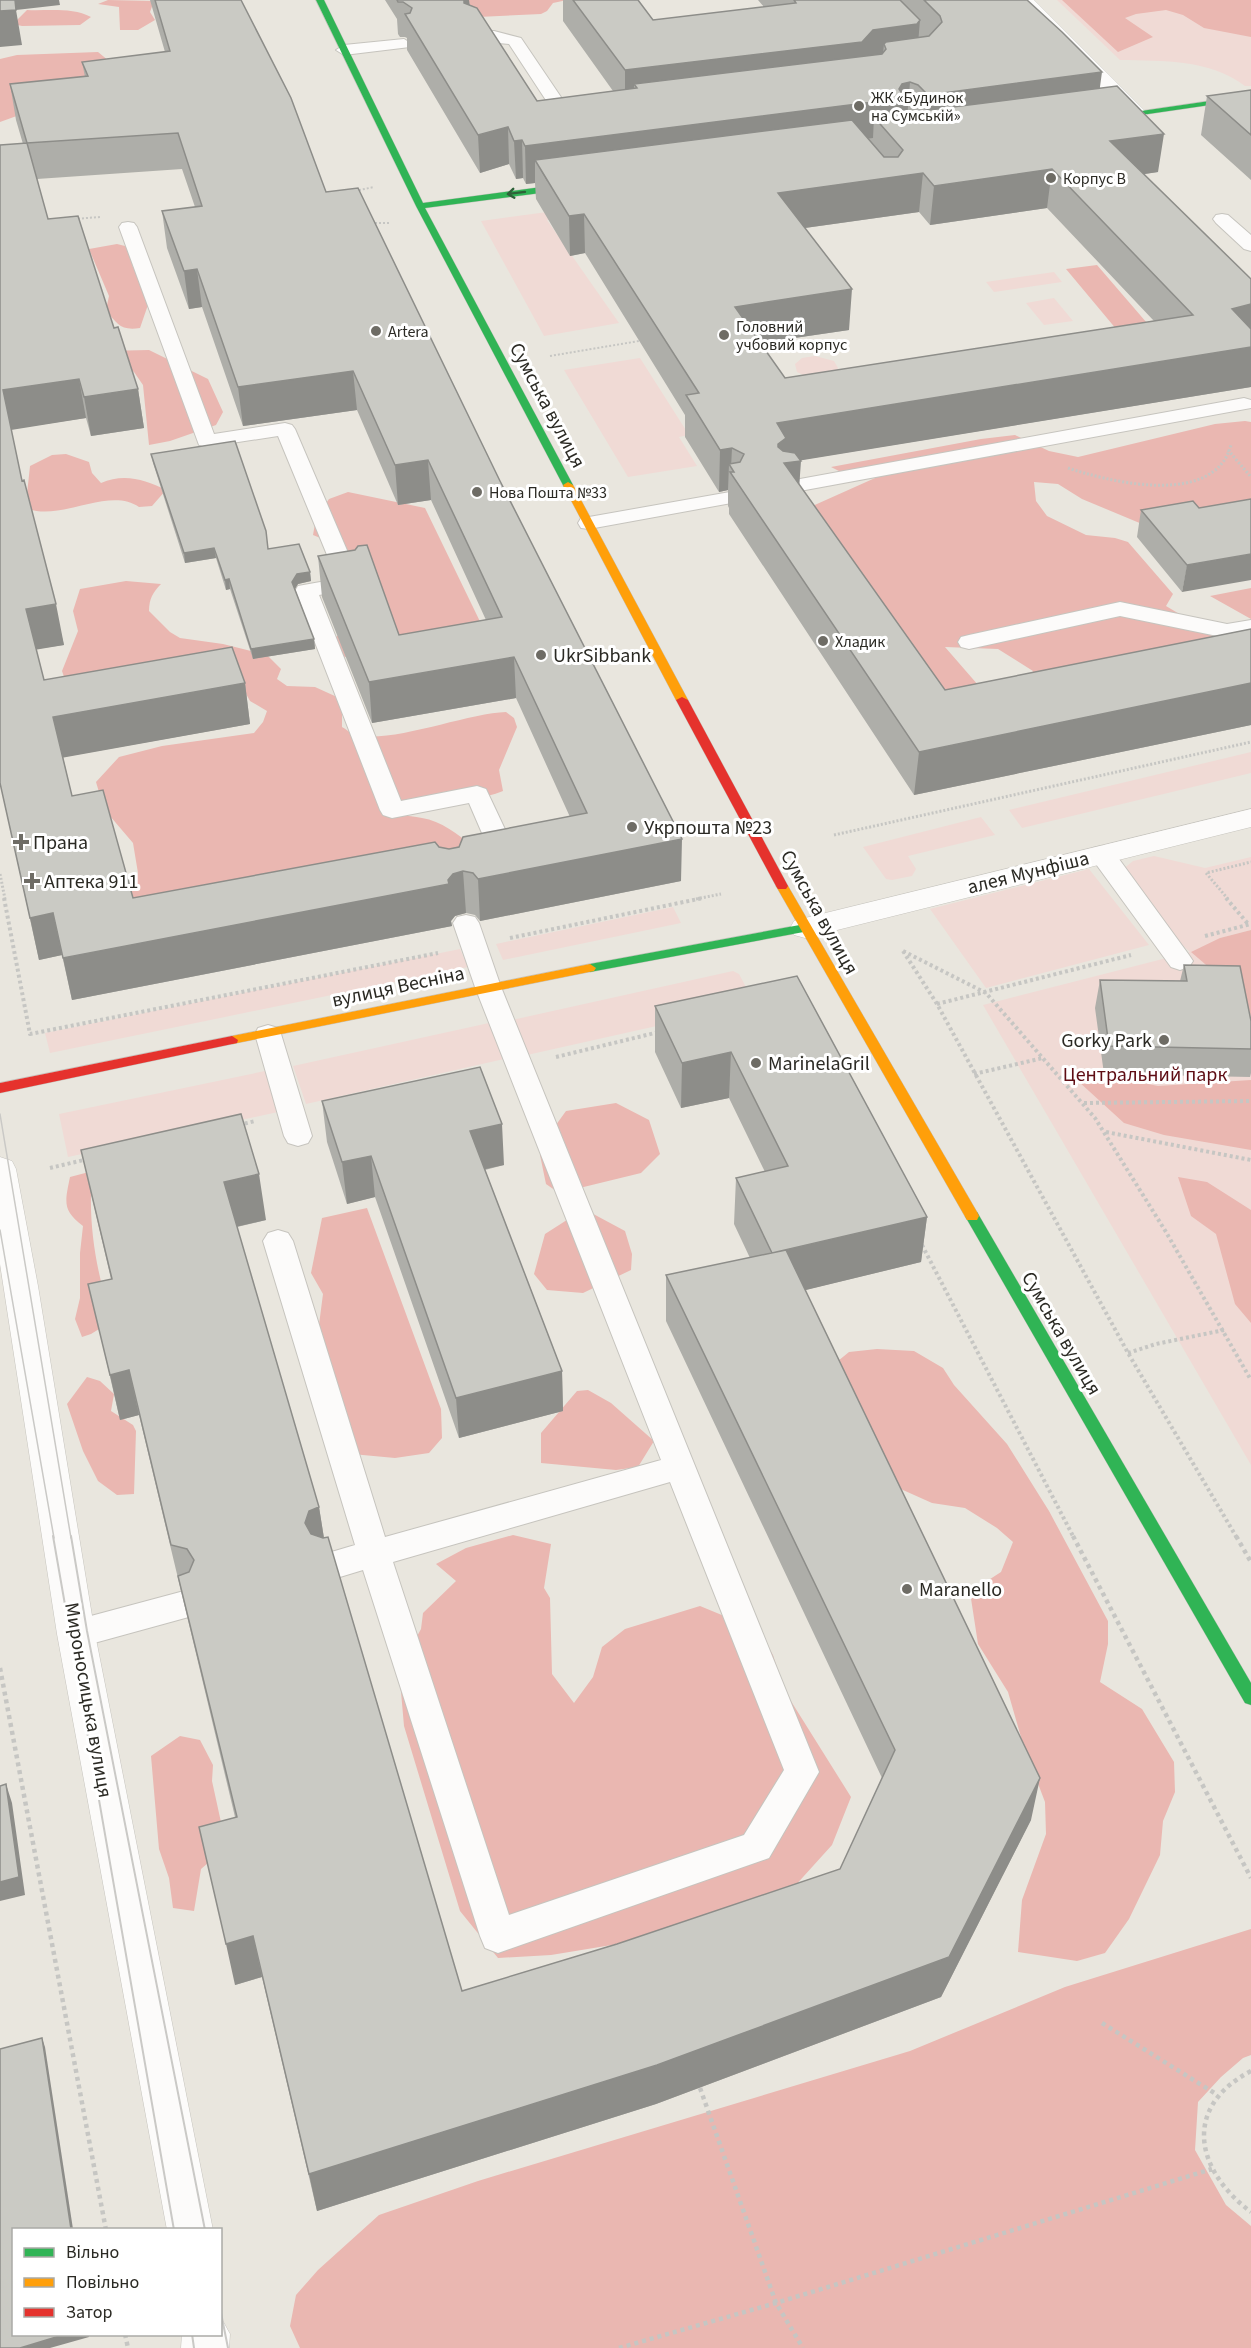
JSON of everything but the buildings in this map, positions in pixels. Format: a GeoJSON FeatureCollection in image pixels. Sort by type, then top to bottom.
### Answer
{"type":"FeatureCollection","features":[{"type":"Feature","properties":{"kind":"main road","name":"Сумська вулиця"},"geometry":{"type":"LineString","coordinates":[[320,0],[420,206],[806,928],[1251,1698]]}},
{"type":"Feature","properties":{"kind":"main road"},"geometry":{"type":"LineString","coordinates":[[1091,120],[1251,98]]}},
{"type":"Feature","properties":{"kind":"main road"},"geometry":{"type":"LineString","coordinates":[[420,206],[598,183]]}},
{"type":"Feature","properties":{"kind":"main road","name":"вулиця Весніна"},"geometry":{"type":"LineString","coordinates":[[0,1088],[488,987],[806,928]]}},
{"type":"Feature","properties":{"kind":"street"},"geometry":{"type":"LineString","coordinates":[[1024,0],[1137,114]]}},
{"type":"Feature","properties":{"kind":"street","name":"алея Мунфіша"},"geometry":{"type":"LineString","coordinates":[[806,928],[1251,818]]}},
{"type":"Feature","properties":{"kind":"street","name":"Мироносицька вулиця"},"geometry":{"type":"LineString","coordinates":[[0,1168],[76,1634],[190,2228]]}},
{"type":"Feature","properties":{"kind":"lane"},"geometry":{"type":"LineString","coordinates":[[475,38],[494,36],[516,41],[563,112],[586,119],[597,118]]}},
{"type":"Feature","properties":{"kind":"lane"},"geometry":{"type":"LineString","coordinates":[[344,50],[404,44]]}},
{"type":"Feature","properties":{"kind":"lane"},"geometry":{"type":"LineString","coordinates":[[1222,219],[1251,245]]}},
{"type":"Feature","properties":{"kind":"lane"},"geometry":{"type":"LineString","coordinates":[[128,227],[206,441],[285,429],[350,583],[306,591],[392,810],[477,794],[506,859],[476,865]]}},
{"type":"Feature","properties":{"kind":"lane"},"geometry":{"type":"LineString","coordinates":[[789,487],[1244,404]]}},
{"type":"Feature","properties":{"kind":"lane"},"geometry":{"type":"LineString","coordinates":[[589,523],[730,498]]}},
{"type":"Feature","properties":{"kind":"lane"},"geometry":{"type":"LineString","coordinates":[[969,642],[1120,609],[1227,632],[1251,627]]}},
{"type":"Feature","properties":{"kind":"lane"},"geometry":{"type":"LineString","coordinates":[[1102,854],[1175,953]]}},
{"type":"Feature","properties":{"kind":"lane"},"geometry":{"type":"LineString","coordinates":[[278,1242],[374,1553],[498,1936],[756,1847],[802,1772],[519,1066],[469,935]]}},
{"type":"Feature","properties":{"kind":"lane"},"geometry":{"type":"LineString","coordinates":[[268,1034],[295,1124]]}},
{"type":"Feature","properties":{"kind":"lane"},"geometry":{"type":"LineString","coordinates":[[330,1566],[680,1467]]}},
{"type":"Feature","properties":{"kind":"lane"},"geometry":{"type":"LineString","coordinates":[[76,1634],[184,1605]]}},
{"type":"Feature","properties":{"kind":"path"},"geometry":{"type":"LineString","coordinates":[[346,192],[381,186]]}},
{"type":"Feature","properties":{"kind":"path"},"geometry":{"type":"LineString","coordinates":[[69,219],[104,216]]}},
{"type":"Feature","properties":{"kind":"path"},"geometry":{"type":"LineString","coordinates":[[367,223],[400,224]]}},
{"type":"Feature","properties":{"kind":"path"},"geometry":{"type":"LineString","coordinates":[[550,356],[639,341]]}},
{"type":"Feature","properties":{"kind":"path"},"geometry":{"type":"LineString","coordinates":[[1228,450],[1251,477]]}},
{"type":"Feature","properties":{"kind":"path"},"geometry":{"type":"LineString","coordinates":[[834,835],[1251,742]]}},
{"type":"Feature","properties":{"kind":"path"},"geometry":{"type":"LineString","coordinates":[[937,1004],[1175,953],[1250,924],[1206,873],[1251,862]]}},
{"type":"Feature","properties":{"kind":"path"},"geometry":{"type":"LineString","coordinates":[[0,874],[30,1034],[469,935],[721,894]]}},
{"type":"Feature","properties":{"kind":"path"},"geometry":{"type":"LineString","coordinates":[[1251,1380],[1224,1330],[1106,1132],[1083,1103],[986,993],[903,951],[937,1004],[1128,1353],[1251,1562]]}},
{"type":"Feature","properties":{"kind":"path"},"geometry":{"type":"LineString","coordinates":[[519,1066],[667,1030]]}},
{"type":"Feature","properties":{"kind":"path"},"geometry":{"type":"LineString","coordinates":[[974,1074],[1043,1058]]}},
{"type":"Feature","properties":{"kind":"path"},"geometry":{"type":"LineString","coordinates":[[1083,1103],[1251,1101]]}},
{"type":"Feature","properties":{"kind":"path"},"geometry":{"type":"LineString","coordinates":[[234,1126],[295,1124]]}},
{"type":"Feature","properties":{"kind":"path"},"geometry":{"type":"LineString","coordinates":[[1106,1132],[1251,1160]]}},
{"type":"Feature","properties":{"kind":"path"},"geometry":{"type":"LineString","coordinates":[[50,1168],[96,1157]]}},
{"type":"Feature","properties":{"kind":"path"},"geometry":{"type":"LineString","coordinates":[[920,1241],[1251,1878]]}},
{"type":"Feature","properties":{"kind":"path"},"geometry":{"type":"LineString","coordinates":[[1128,1353],[1156,1344],[1224,1330]]}},
{"type":"Feature","properties":{"kind":"path"},"geometry":{"type":"LineString","coordinates":[[0,1668],[106,2228]]}},
{"type":"Feature","properties":{"kind":"path"},"geometry":{"type":"LineString","coordinates":[[1102,2024],[1216,2094]]}},
{"type":"Feature","properties":{"kind":"path"},"geometry":{"type":"LineString","coordinates":[[1251,2071],[1234,2078],[1216,2094],[1205,2116],[1203,2142],[1212,2169],[1227,2192],[1251,2212]]}},
{"type":"Feature","properties":{"kind":"path"},"geometry":{"type":"LineString","coordinates":[[700,2088],[776,2303],[803,2348]]}},
{"type":"Feature","properties":{"kind":"path"},"geometry":{"type":"LineString","coordinates":[[619,2348],[776,2303],[1212,2169]]}},
{"type":"Feature","properties":{"kind":"green space"},"geometry":{"type":"Polygon","coordinates":[[[1057,0],[1251,0],[1251,86],[1245,86],[1217,71],[1186,63],[1120,60],[1057,0]]]}},
{"type":"Feature","properties":{"kind":"green space"},"geometry":{"type":"Polygon","coordinates":[[[778,181],[547,220],[619,323],[544,336],[481,221],[778,181]]]}},
{"type":"Feature","properties":{"kind":"green space"},"geometry":{"type":"Polygon","coordinates":[[[1054,272],[1062,282],[994,292],[986,282],[1054,272]]]}},
{"type":"Feature","properties":{"kind":"green space"},"geometry":{"type":"Polygon","coordinates":[[[1054,298],[1073,321],[1044,325],[1026,303],[1054,298]]]}},
{"type":"Feature","properties":{"kind":"green space"},"geometry":{"type":"Polygon","coordinates":[[[815,356],[834,361],[838,368],[837,371],[807,377],[797,372],[795,364],[802,358],[815,356]]]}},
{"type":"Feature","properties":{"kind":"green space"},"geometry":{"type":"Polygon","coordinates":[[[640,358],[689,435],[679,437],[697,466],[628,477],[564,370],[640,358]]]}},
{"type":"Feature","properties":{"kind":"green space"},"geometry":{"type":"Polygon","coordinates":[[[1251,752],[1251,773],[1022,828],[1009,810],[1251,752]]]}},
{"type":"Feature","properties":{"kind":"green space"},"geometry":{"type":"Polygon","coordinates":[[[981,817],[995,835],[908,856],[916,869],[912,876],[886,879],[863,847],[981,817]]]}},
{"type":"Feature","properties":{"kind":"green space","name":"Центральний парк"},"geometry":{"type":"Polygon","coordinates":[[[1154,856],[1205,868],[1251,857],[1251,930],[1220,938],[1251,936],[1251,1465],[983,1005],[1190,952],[1172,936],[1122,870],[1133,861],[1154,856]]]}},
{"type":"Feature","properties":{"kind":"green space"},"geometry":{"type":"Polygon","coordinates":[[[1089,869],[1149,945],[986,988],[930,909],[1089,869]]]}},
{"type":"Feature","properties":{"kind":"green space"},"geometry":{"type":"Polygon","coordinates":[[[673,907],[681,923],[503,960],[496,944],[673,907]]]}},
{"type":"Feature","properties":{"kind":"green space"},"geometry":{"type":"Polygon","coordinates":[[[460,949],[468,967],[50,1053],[45,1033],[460,949]]]}},
{"type":"Feature","properties":{"kind":"green space"},"geometry":{"type":"Polygon","coordinates":[[[733,971],[739,974],[755,1004],[527,1055],[512,1020],[733,971]]]}},
{"type":"Feature","properties":{"kind":"green space"},"geometry":{"type":"Polygon","coordinates":[[[489,1023],[504,1059],[306,1104],[293,1066],[489,1023]]]}},
{"type":"Feature","properties":{"kind":"green space"},"geometry":{"type":"Polygon","coordinates":[[[265,1071],[278,1112],[68,1157],[59,1114],[265,1071]]]}},
{"type":"Feature","properties":{"kind":"shaded area"},"geometry":{"type":"Polygon","coordinates":[[[108,0],[154,1],[150,12],[155,20],[138,30],[120,30],[119,7],[98,4],[108,0]]]}},
{"type":"Feature","properties":{"kind":"shaded area"},"geometry":{"type":"Polygon","coordinates":[[[462,0],[567,0],[553,3],[547,11],[541,14],[478,17],[462,0]]]}},
{"type":"Feature","properties":{"kind":"shaded area"},"geometry":{"type":"Polygon","coordinates":[[[1062,0],[1251,0],[1251,37],[1204,28],[1183,15],[1166,10],[1136,14],[1125,18],[1153,37],[1118,52],[1062,0]]]}},
{"type":"Feature","properties":{"kind":"shaded area"},"geometry":{"type":"Polygon","coordinates":[[[27,10],[68,11],[91,17],[80,25],[22,26],[13,24],[27,10]]]}},
{"type":"Feature","properties":{"kind":"shaded area"},"geometry":{"type":"Polygon","coordinates":[[[98,52],[109,61],[36,109],[0,122],[0,59],[17,55],[98,52]]]}},
{"type":"Feature","properties":{"kind":"shaded area"},"geometry":{"type":"Polygon","coordinates":[[[117,244],[125,246],[132,252],[132,265],[150,299],[140,328],[120,325],[106,310],[109,296],[89,249],[117,244]]]}},
{"type":"Feature","properties":{"kind":"shaded area"},"geometry":{"type":"Polygon","coordinates":[[[1097,265],[1159,337],[1127,342],[1066,269],[1097,265]]]}},
{"type":"Feature","properties":{"kind":"shaded area"},"geometry":{"type":"Polygon","coordinates":[[[149,350],[208,379],[223,412],[216,425],[170,441],[149,445],[143,385],[134,372],[105,351],[149,350]]]}},
{"type":"Feature","properties":{"kind":"shaded area"},"geometry":{"type":"Polygon","coordinates":[[[1251,422],[1251,507],[1142,524],[1082,499],[1058,484],[1034,482],[1036,501],[1047,516],[1086,535],[1115,538],[1128,542],[1173,594],[1166,606],[1228,643],[1021,691],[1033,671],[998,649],[945,647],[985,693],[964,720],[808,508],[884,474],[841,472],[831,467],[981,439],[1015,435],[1049,451],[1078,457],[1215,424],[1251,422]]]}},
{"type":"Feature","properties":{"kind":"shaded area"},"geometry":{"type":"Polygon","coordinates":[[[66,454],[89,462],[92,473],[101,483],[126,478],[150,483],[166,490],[152,506],[139,507],[114,500],[56,511],[29,509],[27,494],[30,466],[52,455],[66,454]]]}},
{"type":"Feature","properties":{"kind":"shaded area"},"geometry":{"type":"Polygon","coordinates":[[[348,492],[425,508],[487,636],[381,666],[342,656],[327,645],[354,621],[330,542],[313,535],[316,518],[329,499],[348,492]]]}},
{"type":"Feature","properties":{"kind":"shaded area"},"geometry":{"type":"Polygon","coordinates":[[[126,581],[161,584],[152,596],[149,611],[170,632],[180,638],[223,644],[267,655],[281,669],[277,679],[287,686],[315,687],[337,697],[342,705],[342,727],[352,733],[368,737],[385,736],[506,712],[514,718],[517,727],[499,770],[503,791],[473,798],[395,805],[380,810],[436,822],[472,846],[149,919],[129,895],[138,873],[133,843],[104,809],[96,782],[119,757],[162,746],[254,733],[263,722],[267,711],[250,701],[238,679],[70,694],[62,671],[78,631],[73,611],[80,589],[126,581]]]}},
{"type":"Feature","properties":{"kind":"shaded area"},"geometry":{"type":"Polygon","coordinates":[[[1251,588],[1251,619],[1210,596],[1251,588]]]}},
{"type":"Feature","properties":{"kind":"shaded area"},"geometry":{"type":"Polygon","coordinates":[[[1251,930],[1251,1018],[1249,1009],[1212,970],[1191,952],[1220,938],[1251,930]]]}},
{"type":"Feature","properties":{"kind":"shaded area"},"geometry":{"type":"Polygon","coordinates":[[[1119,1078],[1158,1086],[1251,1080],[1251,1150],[1164,1135],[1124,1123],[1078,1081],[1119,1078]]]}},
{"type":"Feature","properties":{"kind":"shaded area"},"geometry":{"type":"Polygon","coordinates":[[[616,1103],[649,1120],[660,1154],[641,1173],[559,1193],[546,1184],[540,1155],[548,1136],[566,1111],[616,1103]]]}},
{"type":"Feature","properties":{"kind":"shaded area"},"geometry":{"type":"Polygon","coordinates":[[[89,1172],[105,1190],[91,1195],[91,1211],[96,1259],[112,1321],[82,1337],[75,1319],[80,1298],[80,1253],[83,1226],[71,1215],[66,1199],[70,1177],[89,1172]]]}},
{"type":"Feature","properties":{"kind":"shaded area"},"geometry":{"type":"Polygon","coordinates":[[[1178,1177],[1207,1182],[1251,1210],[1251,1323],[1235,1304],[1216,1234],[1191,1216],[1178,1177]]]}},
{"type":"Feature","properties":{"kind":"shaded area"},"geometry":{"type":"Polygon","coordinates":[[[367,1208],[441,1409],[442,1438],[429,1453],[395,1458],[352,1454],[317,1340],[323,1294],[311,1273],[322,1218],[367,1208]]]}},
{"type":"Feature","properties":{"kind":"shaded area"},"geometry":{"type":"Polygon","coordinates":[[[584,1209],[625,1231],[632,1254],[631,1270],[583,1293],[547,1290],[534,1274],[545,1234],[584,1209]]]}},
{"type":"Feature","properties":{"kind":"shaded area"},"geometry":{"type":"Polygon","coordinates":[[[877,1349],[914,1351],[943,1368],[954,1385],[1007,1444],[1049,1511],[1108,1621],[1108,1644],[1100,1682],[1142,1709],[1174,1762],[1175,1792],[1163,1821],[1160,1855],[1129,1919],[1105,1953],[1077,1961],[1018,1952],[1022,1900],[1046,1834],[1045,1802],[1023,1744],[1008,1692],[978,1644],[970,1592],[1001,1572],[1013,1542],[997,1528],[965,1508],[932,1503],[894,1486],[827,1370],[849,1352],[877,1349]]]}},
{"type":"Feature","properties":{"kind":"shaded area"},"geometry":{"type":"Polygon","coordinates":[[[87,1377],[100,1381],[114,1394],[111,1411],[133,1425],[136,1431],[134,1494],[117,1495],[98,1481],[83,1451],[67,1404],[87,1377]]]}},
{"type":"Feature","properties":{"kind":"shaded area"},"geometry":{"type":"Polygon","coordinates":[[[588,1390],[611,1403],[654,1441],[638,1467],[616,1470],[541,1463],[541,1433],[577,1391],[588,1390]]]}},
{"type":"Feature","properties":{"kind":"shaded area"},"geometry":{"type":"Polygon","coordinates":[[[513,1535],[551,1544],[544,1588],[550,1598],[552,1674],[574,1703],[593,1677],[602,1647],[625,1629],[700,1606],[758,1630],[773,1655],[784,1690],[851,1797],[832,1845],[794,1887],[624,1943],[551,1955],[498,1958],[460,1911],[404,1726],[399,1669],[421,1629],[423,1613],[456,1581],[436,1564],[466,1548],[513,1535]]]}},
{"type":"Feature","properties":{"kind":"shaded area"},"geometry":{"type":"Polygon","coordinates":[[[180,1736],[200,1740],[213,1765],[212,1781],[224,1836],[215,1857],[201,1869],[194,1911],[173,1908],[169,1878],[159,1849],[151,1756],[180,1736]]]}},
{"type":"Feature","properties":{"kind":"shaded area"},"geometry":{"type":"Polygon","coordinates":[[[1251,1929],[1251,2055],[1243,2058],[1221,2077],[1198,2102],[1195,2150],[1226,2205],[1251,2226],[1251,2348],[300,2348],[290,2326],[296,2295],[318,2270],[379,2215],[478,2181],[910,2051],[1065,1987],[1251,1929]]]}},
{"type":"Feature","properties":{"kind":"tram line"},"geometry":{"type":"LineString","coordinates":[[0,1114],[71,1538]]}},
{"type":"Feature","properties":{"kind":"tram line"},"geometry":{"type":"LineString","coordinates":[[0,1230],[54,1538]]}},
{"type":"Feature","properties":{"kind":"tram line"},"geometry":{"type":"LineString","coordinates":[[53,1536],[174,2228]]}},
{"type":"Feature","properties":{"kind":"tram line"},"geometry":{"type":"LineString","coordinates":[[71,1536],[87,1631],[205,2228]]}},
{"type":"Feature","properties":{"kind":"tram line"},"geometry":{"type":"LineString","coordinates":[[222,2318],[228,2348]]}},
{"type":"Feature","properties":{"kind":"tram line"},"geometry":{"type":"LineString","coordinates":[[192,2336],[194,2348]]}},
{"type":"Feature","properties":{"kind":"traffic: fast"},"geometry":{"type":"LineString","coordinates":[[320,0],[420,206],[568,485]]}},
{"type":"Feature","properties":{"kind":"traffic: fast"},"geometry":{"type":"LineString","coordinates":[[1100,119],[1251,97]]}},
{"type":"Feature","properties":{"kind":"traffic: fast"},"geometry":{"type":"LineString","coordinates":[[420,206],[579,185]]}},
{"type":"Feature","properties":{"kind":"traffic: fast"},"geometry":{"type":"LineString","coordinates":[[590,968],[805,928]]}},
{"type":"Feature","properties":{"kind":"traffic: fast"},"geometry":{"type":"LineString","coordinates":[[972,1216],[1251,1698]]}},
{"type":"Feature","properties":{"kind":"traffic: slow"},"geometry":{"type":"LineString","coordinates":[[568,485],[682,700]]}},
{"type":"Feature","properties":{"kind":"traffic: slow"},"geometry":{"type":"LineString","coordinates":[[782,886],[972,1216]]}},
{"type":"Feature","properties":{"kind":"traffic: slow"},"geometry":{"type":"LineString","coordinates":[[232,1040],[590,968]]}},
{"type":"Feature","properties":{"kind":"traffic: jam"},"geometry":{"type":"LineString","coordinates":[[682,700],[782,886]]}},
{"type":"Feature","properties":{"kind":"traffic: jam"},"geometry":{"type":"LineString","coordinates":[[0,1088],[232,1040]]}},
{"type":"Feature","properties":{"kind":"place","name":"ЖК «Будинок на Сумській»"},"geometry":{"type":"Point","coordinates":[859,106]}},
{"type":"Feature","properties":{"kind":"place","name":"Корпус В"},"geometry":{"type":"Point","coordinates":[1051,178]}},
{"type":"Feature","properties":{"kind":"place","name":"Artera"},"geometry":{"type":"Point","coordinates":[376,331]}},
{"type":"Feature","properties":{"kind":"place","name":"Головний учбовий корпус"},"geometry":{"type":"Point","coordinates":[724,335]}},
{"type":"Feature","properties":{"kind":"place","name":"Нова Пошта №33"},"geometry":{"type":"Point","coordinates":[477,492]}},
{"type":"Feature","properties":{"kind":"place","name":"Хладик"},"geometry":{"type":"Point","coordinates":[823,641]}},
{"type":"Feature","properties":{"kind":"place","name":"UkrSibbank"},"geometry":{"type":"Point","coordinates":[541,655]}},
{"type":"Feature","properties":{"kind":"place","name":"Укрпошта №23"},"geometry":{"type":"Point","coordinates":[632,827]}},
{"type":"Feature","properties":{"kind":"place","name":"Прана"},"geometry":{"type":"Point","coordinates":[21,842]}},
{"type":"Feature","properties":{"kind":"place","name":"Аптека 911"},"geometry":{"type":"Point","coordinates":[32,881]}},
{"type":"Feature","properties":{"kind":"place","name":"Gorky Park"},"geometry":{"type":"Point","coordinates":[1164,1040]}},
{"type":"Feature","properties":{"kind":"place","name":"MarinelaGril"},"geometry":{"type":"Point","coordinates":[756,1063]}},
{"type":"Feature","properties":{"kind":"place","name":"Maranello"},"geometry":{"type":"Point","coordinates":[907,1589]}}]}
